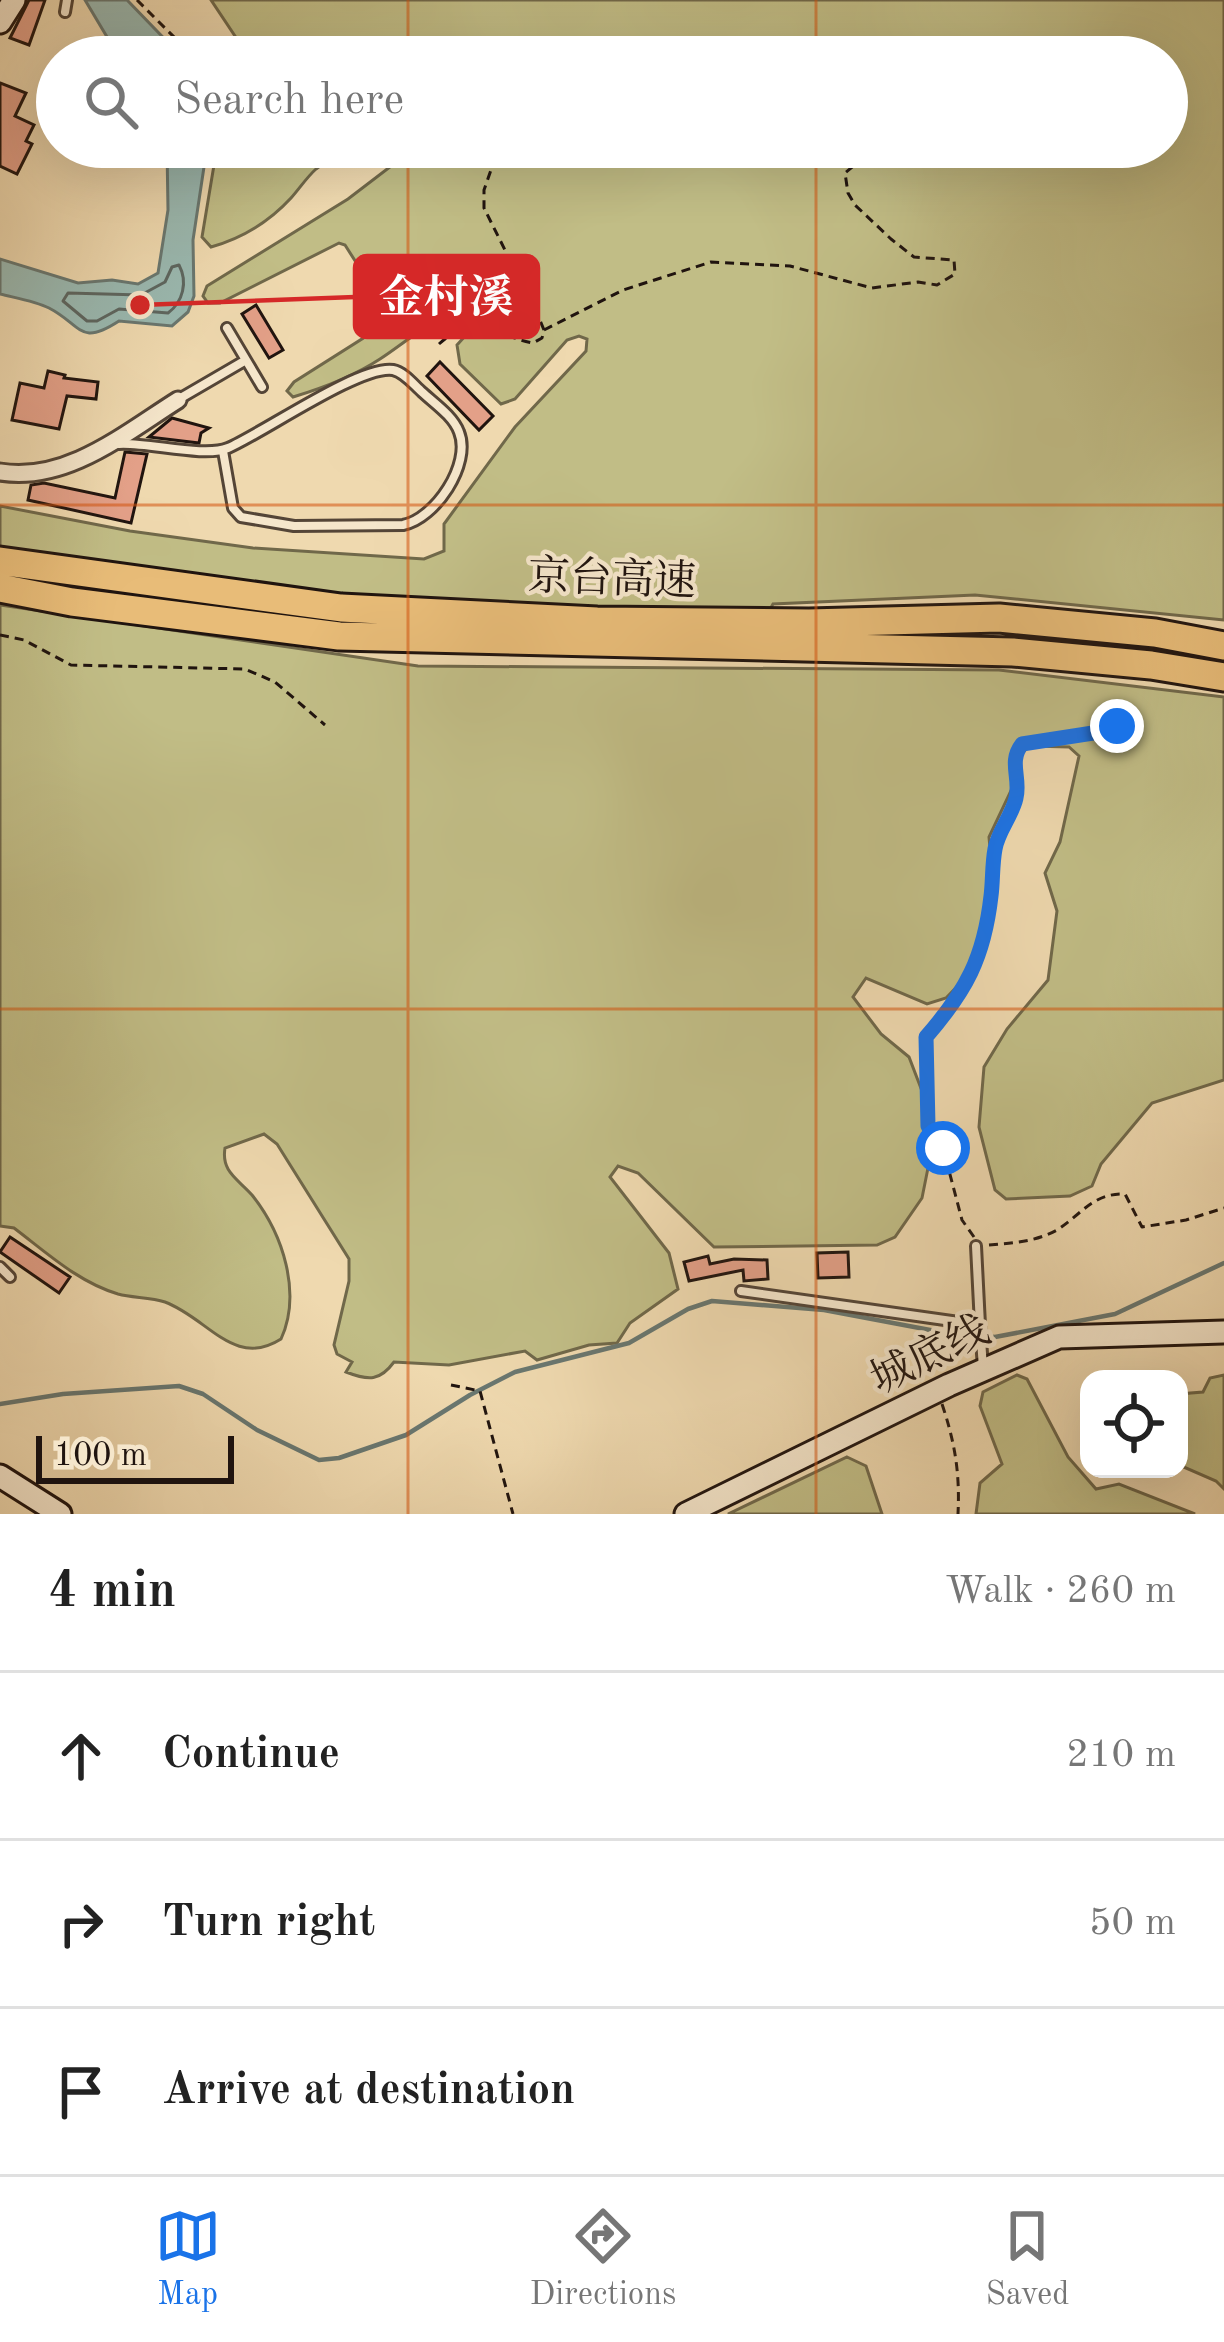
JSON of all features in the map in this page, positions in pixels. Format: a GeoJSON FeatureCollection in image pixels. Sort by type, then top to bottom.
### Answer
{"type":"FeatureCollection","features":[{"type":"Feature","properties":{"kind":"highway","name":"京台高速"},"geometry":{"type":"LineString","coordinates":[[0,561],[341,608],[597,621],[809,623],[999,617],[1224,646]]}},
{"type":"Feature","properties":{"kind":"highway","name":"京台高速"},"geometry":{"type":"LineString","coordinates":[[0,588],[72,602],[339,636],[1013,652],[1224,677]]}},
{"type":"Feature","properties":{"kind":"main road","name":"城底线"},"geometry":{"type":"LineString","coordinates":[[686,1514],[1059,1337],[1224,1332]]}},
{"type":"Feature","properties":{"kind":"main road"},"geometry":{"type":"LineString","coordinates":[[0,1476],[60,1514]]}},
{"type":"Feature","properties":{"kind":"street"},"geometry":{"type":"LineString","coordinates":[[0,472],[47,473],[106,446],[178,400]]}},
{"type":"Feature","properties":{"kind":"lane"},"geometry":{"type":"LineString","coordinates":[[65,12],[67,0]]}},
{"type":"Feature","properties":{"kind":"lane"},"geometry":{"type":"LineString","coordinates":[[227,328],[262,387]]}},
{"type":"Feature","properties":{"kind":"lane"},"geometry":{"type":"LineString","coordinates":[[178,400],[246,360]]}},
{"type":"Feature","properties":{"kind":"lane"},"geometry":{"type":"LineString","coordinates":[[106,446],[126,443],[223,451],[356,380],[387,370],[406,377],[452,420],[461,436],[460,459],[447,488],[416,523],[403,525],[294,526],[241,517],[233,508],[223,451]]}},
{"type":"Feature","properties":{"kind":"lane"},"geometry":{"type":"LineString","coordinates":[[976,1246],[982,1370]]}},
{"type":"Feature","properties":{"kind":"lane"},"geometry":{"type":"LineString","coordinates":[[0,1267],[10,1277]]}},
{"type":"Feature","properties":{"kind":"lane"},"geometry":{"type":"LineString","coordinates":[[741,1291],[980,1324]]}},
{"type":"Feature","properties":{"kind":"path"},"geometry":{"type":"LineString","coordinates":[[137,0],[173,36]]}},
{"type":"Feature","properties":{"kind":"path"},"geometry":{"type":"LineString","coordinates":[[439,344],[468,325],[494,328],[533,344],[542,338],[544,330],[484,208],[492,168]]}},
{"type":"Feature","properties":{"kind":"path"},"geometry":{"type":"LineString","coordinates":[[544,330],[623,290],[711,262],[790,266],[872,288],[938,285],[955,274],[955,260],[914,257],[879,228],[848,193],[845,173],[851,168]]}},
{"type":"Feature","properties":{"kind":"path"},"geometry":{"type":"LineString","coordinates":[[0,635],[24,640],[70,665],[245,669],[275,682],[325,725]]}},
{"type":"Feature","properties":{"kind":"path"},"geometry":{"type":"LineString","coordinates":[[1120,720],[1106,731],[1022,744],[1016,751],[1018,793],[995,845],[991,900],[978,963],[960,997],[926,1037],[928,1126],[943,1148],[962,1220],[974,1233],[976,1246],[1030,1241],[1057,1229],[1093,1199],[1120,1193],[1142,1227],[1224,1208]]}},
{"type":"Feature","properties":{"kind":"path"},"geometry":{"type":"LineString","coordinates":[[451,1385],[480,1390],[513,1514]]}},
{"type":"Feature","properties":{"kind":"path"},"geometry":{"type":"LineString","coordinates":[[938,1391],[956,1446],[958,1514]]}},
{"type":"Feature","properties":{"kind":"shaded area"},"geometry":{"type":"Polygon","coordinates":[[[211,0],[1224,0],[1224,620],[975,595],[773,604],[766,617],[407,600],[236,585],[0,552],[0,506],[253,548],[424,559],[444,551],[444,524],[515,427],[586,351],[587,339],[567,340],[515,399],[501,404],[460,364],[457,345],[466,335],[490,330],[490,321],[459,316],[431,325],[349,376],[293,397],[287,391],[294,382],[376,330],[389,314],[345,245],[339,243],[220,303],[208,303],[203,296],[207,286],[348,199],[389,168],[1188,168],[1188,36],[235,36],[211,0]]]}},
{"type":"Feature","properties":{"kind":"shaded area"},"geometry":{"type":"Polygon","coordinates":[[[214,168],[318,168],[282,207],[244,234],[211,247],[202,237],[214,168]]]}},
{"type":"Feature","properties":{"kind":"shaded area"},"geometry":{"type":"Polygon","coordinates":[[[0,605],[418,666],[999,670],[1224,697],[1224,1080],[1152,1103],[1101,1164],[1092,1186],[1070,1196],[1006,1199],[995,1190],[979,1127],[984,1067],[1007,1029],[1048,980],[1057,911],[1045,873],[1060,842],[1079,756],[1069,747],[1030,746],[1021,754],[1018,776],[989,837],[995,905],[971,972],[946,998],[927,1004],[866,978],[853,997],[881,1034],[909,1057],[922,1091],[928,1168],[922,1198],[895,1237],[877,1245],[714,1247],[638,1173],[618,1166],[610,1177],[669,1253],[678,1289],[630,1323],[617,1343],[589,1345],[537,1360],[525,1351],[449,1365],[394,1362],[379,1376],[361,1377],[346,1372],[352,1362],[337,1354],[334,1345],[349,1281],[349,1259],[277,1144],[264,1134],[225,1148],[224,1156],[228,1169],[273,1227],[286,1264],[290,1303],[281,1339],[264,1347],[235,1345],[165,1302],[118,1294],[90,1282],[14,1228],[0,1226],[0,605]]]}},
{"type":"Feature","properties":{"kind":"shaded area"},"geometry":{"type":"Polygon","coordinates":[[[1017,1375],[1027,1379],[1080,1478],[1086,1478],[1096,1489],[1119,1484],[1195,1514],[976,1514],[980,1483],[1002,1464],[980,1406],[983,1392],[1017,1375]]]}},
{"type":"Feature","properties":{"kind":"shaded area"},"geometry":{"type":"Polygon","coordinates":[[[1224,1375],[1224,1489],[1188,1469],[1188,1393],[1203,1392],[1210,1378],[1224,1375]]]}},
{"type":"Feature","properties":{"kind":"shaded area"},"geometry":{"type":"Polygon","coordinates":[[[847,1457],[866,1466],[882,1514],[728,1514],[847,1457]]]}},
{"type":"Feature","properties":{"kind":"water"},"geometry":{"type":"Polygon","coordinates":[[[85,0],[127,0],[162,36],[106,36],[85,0]]]}},
{"type":"Feature","properties":{"kind":"water"},"geometry":{"type":"Polygon","coordinates":[[[167,168],[204,168],[193,240],[194,296],[188,312],[172,326],[119,321],[88,333],[44,306],[0,294],[0,259],[78,283],[138,284],[158,273],[168,210],[167,168]]]}},
{"type":"Feature","properties":{"kind":"building"},"geometry":{"type":"Polygon","coordinates":[[[29,0],[45,0],[29,45],[10,38],[29,0]]]}},
{"type":"Feature","properties":{"kind":"building"},"geometry":{"type":"Polygon","coordinates":[[[0,83],[26,93],[15,116],[34,125],[26,141],[32,144],[17,174],[0,166],[0,83]]]}},
{"type":"Feature","properties":{"kind":"building"},"geometry":{"type":"Polygon","coordinates":[[[256,305],[283,350],[269,358],[242,314],[256,305]]]}},
{"type":"Feature","properties":{"kind":"building"},"geometry":{"type":"Polygon","coordinates":[[[440,362],[493,416],[479,430],[427,376],[440,362]]]}},
{"type":"Feature","properties":{"kind":"building"},"geometry":{"type":"Polygon","coordinates":[[[48,371],[98,382],[96,399],[67,396],[59,429],[12,420],[20,383],[44,388],[48,371]]]}},
{"type":"Feature","properties":{"kind":"building"},"geometry":{"type":"Polygon","coordinates":[[[172,418],[209,428],[201,433],[199,443],[149,437],[172,418]]]}},
{"type":"Feature","properties":{"kind":"building"},"geometry":{"type":"Polygon","coordinates":[[[125,452],[147,454],[131,523],[28,500],[31,485],[44,483],[115,498],[125,452]]]}},
{"type":"Feature","properties":{"kind":"building"},"geometry":{"type":"Polygon","coordinates":[[[10,1237],[70,1277],[59,1293],[0,1252],[10,1237]]]}},
{"type":"Feature","properties":{"kind":"building"},"geometry":{"type":"Polygon","coordinates":[[[848,1252],[849,1277],[818,1278],[817,1253],[848,1252]]]}},
{"type":"Feature","properties":{"kind":"building"},"geometry":{"type":"Polygon","coordinates":[[[708,1256],[710,1264],[767,1260],[768,1279],[744,1281],[743,1270],[689,1281],[684,1262],[708,1256]]]}},
{"type":"Feature","properties":{"kind":"waterway"},"geometry":{"type":"LineString","coordinates":[[0,1404],[63,1394],[179,1386],[203,1394],[257,1430],[319,1460],[339,1458],[406,1435],[515,1372],[629,1343],[688,1309],[712,1301],[824,1310],[946,1333],[995,1337],[1115,1314],[1224,1263]]}},
{"type":"Feature","properties":{"kind":"place","name":"金村溪"},"geometry":{"type":"Point","coordinates":[140,305]}},
{"type":"Feature","properties":{"kind":"route"},"geometry":{"type":"LineString","coordinates":[[943,1148],[928,1126],[926,1037],[960,997],[978,963],[991,900],[995,845],[1018,793],[1016,751],[1022,744],[1117,726]]}}]}
